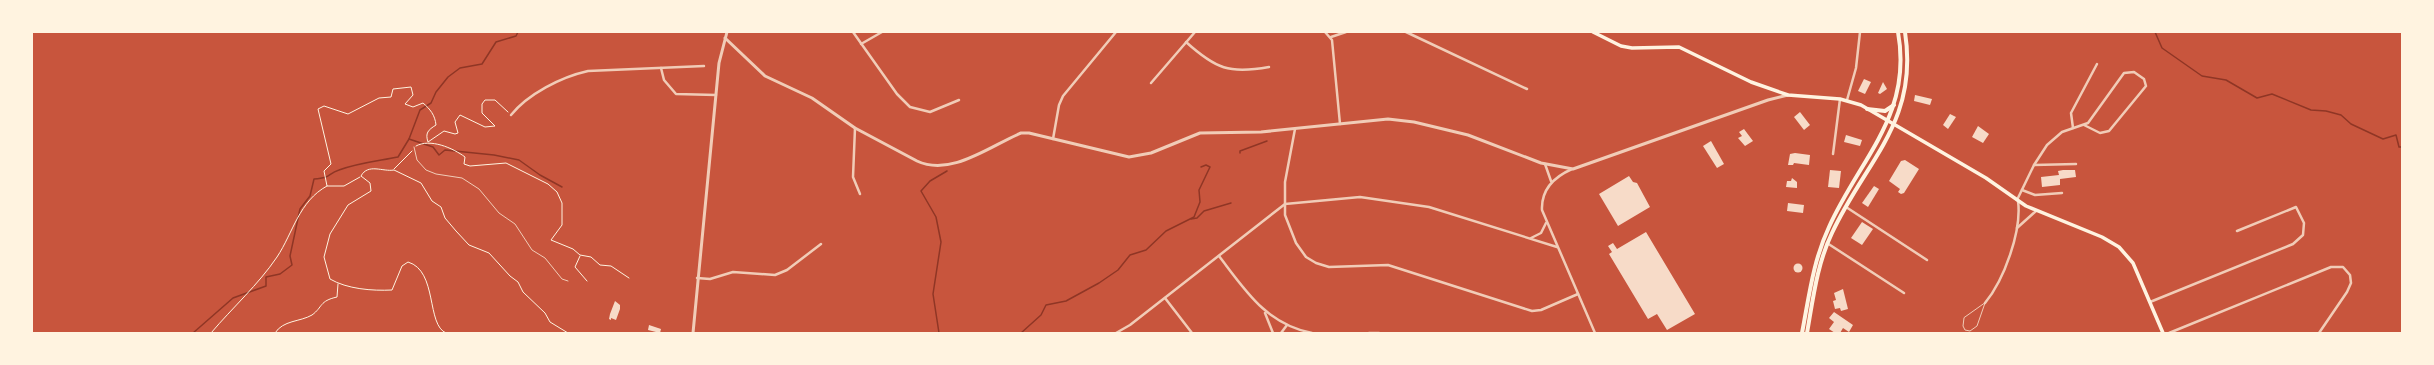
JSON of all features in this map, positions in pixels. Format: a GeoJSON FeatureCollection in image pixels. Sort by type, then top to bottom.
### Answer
{"type":"FeatureCollection","features":[{"type":"Feature","properties":{"kind":"main road"},"geometry":{"type":"LineString","coordinates":[[1593,32],[1621,46],[1632,48],[1679,47],[1751,82],[1788,95],[1847,100],[1867,109],[1986,178],[2017,201],[2036,211],[2102,237],[2119,247],[2133,263],[2163,333]]}},
{"type":"Feature","properties":{"kind":"main road"},"geometry":{"type":"LineString","coordinates":[[1802,333],[1814,267],[1839,206],[1888,122],[1894,105],[1900,67],[1898,32]]}},
{"type":"Feature","properties":{"kind":"main road"},"geometry":{"type":"LineString","coordinates":[[1807,333],[1825,242],[1894,125],[1902,104],[1908,60],[1905,32]]}},
{"type":"Feature","properties":{"kind":"main road"},"geometry":{"type":"LineString","coordinates":[[1867,109],[1885,111],[1894,105]]}},
{"type":"Feature","properties":{"kind":"street"},"geometry":{"type":"LineString","coordinates":[[693,333],[697,278],[720,55],[727,32]]}},
{"type":"Feature","properties":{"kind":"street"},"geometry":{"type":"LineString","coordinates":[[853,32],[897,94],[910,107],[930,112],[959,100]]}},
{"type":"Feature","properties":{"kind":"street"},"geometry":{"type":"LineString","coordinates":[[861,44],[882,32]]}},
{"type":"Feature","properties":{"kind":"street"},"geometry":{"type":"LineString","coordinates":[[1053,139],[1059,105],[1063,96],[1116,32]]}},
{"type":"Feature","properties":{"kind":"street"},"geometry":{"type":"LineString","coordinates":[[1151,82],[1194,32]]}},
{"type":"Feature","properties":{"kind":"street"},"geometry":{"type":"LineString","coordinates":[[1325,32],[1331,37],[1340,124]]}},
{"type":"Feature","properties":{"kind":"street"},"geometry":{"type":"LineString","coordinates":[[1331,37],[1346,32]]}},
{"type":"Feature","properties":{"kind":"street"},"geometry":{"type":"LineString","coordinates":[[1406,32],[1527,89]]}},
{"type":"Feature","properties":{"kind":"street"},"geometry":{"type":"LineString","coordinates":[[1847,100],[1856,68],[1860,32]]}},
{"type":"Feature","properties":{"kind":"street"},"geometry":{"type":"LineString","coordinates":[[725,38],[765,76],[812,98],[855,128],[926,165],[937,166],[966,159],[1021,133],[1029,133],[1130,157],[1151,153],[1200,133],[1295,129],[1388,119],[1414,122],[1468,135],[1545,164],[1573,169]]}},
{"type":"Feature","properties":{"kind":"street"},"geometry":{"type":"LineString","coordinates":[[1186,42],[1220,68],[1237,71],[1269,67]]}},
{"type":"Feature","properties":{"kind":"street"},"geometry":{"type":"LineString","coordinates":[[2073,128],[2071,113],[2097,64]]}},
{"type":"Feature","properties":{"kind":"street"},"geometry":{"type":"LineString","coordinates":[[511,115],[520,103],[573,74],[588,71],[704,66]]}},
{"type":"Feature","properties":{"kind":"street"},"geometry":{"type":"LineString","coordinates":[[661,68],[664,80],[676,94],[716,95]]}},
{"type":"Feature","properties":{"kind":"street"},"geometry":{"type":"LineString","coordinates":[[1985,303],[2004,271],[2019,214],[2017,201],[2034,165],[2051,141],[2058,135],[2073,128],[2084,126],[2090,121],[2122,74],[2132,71],[2144,79],[2146,86],[2109,130],[2100,133],[2084,126]]}},
{"type":"Feature","properties":{"kind":"street"},"geometry":{"type":"LineString","coordinates":[[1595,333],[1542,214],[1542,200],[1551,182],[1573,169],[1768,100],[1788,95]]}},
{"type":"Feature","properties":{"kind":"street"},"geometry":{"type":"LineString","coordinates":[[1833,154],[1840,99]]}},
{"type":"Feature","properties":{"kind":"street"},"geometry":{"type":"LineString","coordinates":[[855,128],[853,177],[860,194]]}},
{"type":"Feature","properties":{"kind":"street"},"geometry":{"type":"LineString","coordinates":[[1295,129],[1285,182],[1287,222],[1298,248],[1311,260],[1324,266],[1388,264],[1532,311],[1541,310],[1578,294]]}},
{"type":"Feature","properties":{"kind":"street"},"geometry":{"type":"LineString","coordinates":[[1545,164],[1551,182]]}},
{"type":"Feature","properties":{"kind":"street"},"geometry":{"type":"LineString","coordinates":[[2034,165],[2076,164]]}},
{"type":"Feature","properties":{"kind":"street"},"geometry":{"type":"LineString","coordinates":[[2022,190],[2035,195],[2062,193]]}},
{"type":"Feature","properties":{"kind":"street"},"geometry":{"type":"LineString","coordinates":[[1116,333],[1122,332],[1285,204],[1356,197],[1435,208],[1557,247]]}},
{"type":"Feature","properties":{"kind":"street"},"geometry":{"type":"LineString","coordinates":[[1846,207],[1928,260]]}},
{"type":"Feature","properties":{"kind":"street"},"geometry":{"type":"LineString","coordinates":[[2150,302],[2293,244],[2303,235],[2305,226],[2296,207],[2237,231]]}},
{"type":"Feature","properties":{"kind":"street"},"geometry":{"type":"LineString","coordinates":[[2016,229],[2036,211]]}},
{"type":"Feature","properties":{"kind":"street"},"geometry":{"type":"LineString","coordinates":[[1531,239],[1541,233],[1546,223]]}},
{"type":"Feature","properties":{"kind":"street"},"geometry":{"type":"LineString","coordinates":[[1825,242],[1904,293]]}},
{"type":"Feature","properties":{"kind":"street"},"geometry":{"type":"LineString","coordinates":[[697,278],[710,279],[734,272],[775,275],[787,270],[821,244]]}},
{"type":"Feature","properties":{"kind":"street"},"geometry":{"type":"LineString","coordinates":[[1218,256],[1264,312],[1273,333]]}},
{"type":"Feature","properties":{"kind":"street"},"geometry":{"type":"LineString","coordinates":[[2168,333],[2332,266],[2343,267],[2350,275],[2350,287],[2318,333]]}},
{"type":"Feature","properties":{"kind":"street"},"geometry":{"type":"LineString","coordinates":[[1165,298],[1192,333]]}},
{"type":"Feature","properties":{"kind":"street"},"geometry":{"type":"LineString","coordinates":[[1264,312],[1287,325],[1312,333]]}},
{"type":"Feature","properties":{"kind":"street"},"geometry":{"type":"LineString","coordinates":[[1281,333],[1287,325]]}},
{"type":"Feature","properties":{"kind":"street"},"geometry":{"type":"LineString","coordinates":[[1369,333],[1379,333]]}},
{"type":"Feature","properties":{"kind":"lane"},"geometry":{"type":"LineString","coordinates":[[414,147],[417,160],[426,170],[436,174],[462,178],[479,189],[499,213],[515,224],[532,250],[545,258],[562,279],[568,281]]}},
{"type":"Feature","properties":{"kind":"lane"},"geometry":{"type":"LineString","coordinates":[[1985,303],[1976,326],[1970,331],[1965,330],[1963,326],[1964,318],[1985,303]]}},
{"type":"Feature","properties":{"kind":"path"},"geometry":{"type":"LineString","coordinates":[[327,186],[324,171],[331,164],[318,109],[324,106],[348,114],[379,98],[392,97],[393,89],[411,87],[413,95],[405,104],[413,107],[423,103],[431,110],[436,119],[436,125],[428,130],[426,136],[428,142]]}},
{"type":"Feature","properties":{"kind":"path"},"geometry":{"type":"LineString","coordinates":[[394,170],[410,154],[414,147],[428,142],[444,131],[455,134],[458,133],[455,122],[460,115],[484,128],[494,126],[482,113],[482,104],[485,100],[495,100],[511,115]]}},
{"type":"Feature","properties":{"kind":"path"},"geometry":{"type":"LineString","coordinates":[[428,142],[458,152],[465,157],[464,164],[470,166],[506,163],[548,184],[557,192],[562,203],[562,225],[552,240],[573,249],[580,255],[591,257],[600,265],[611,266],[629,278]]}},
{"type":"Feature","properties":{"kind":"path"},"geometry":{"type":"LineString","coordinates":[[211,333],[235,304],[250,292],[278,256],[294,221],[317,191],[327,186],[344,186],[354,178],[361,176],[363,172],[375,168],[387,171],[394,170],[421,183],[424,191],[441,207],[445,218],[469,245],[490,253],[510,276],[518,282],[523,292],[538,305],[550,322],[568,333]]}},
{"type":"Feature","properties":{"kind":"path"},"geometry":{"type":"LineString","coordinates":[[361,176],[370,183],[372,191],[348,205],[330,234],[324,253],[330,279],[338,284],[368,290],[392,290],[402,266],[408,262],[413,263],[427,282],[439,327],[446,333]]}},
{"type":"Feature","properties":{"kind":"path"},"geometry":{"type":"LineString","coordinates":[[580,255],[575,267],[587,281]]}},
{"type":"Feature","properties":{"kind":"path"},"geometry":{"type":"LineString","coordinates":[[275,333],[287,323],[312,315],[328,299],[337,298],[338,284]]}},
{"type":"Feature","properties":{"kind":"building"},"geometry":{"type":"Polygon","coordinates":[[[1864,79],[1871,82],[1865,94],[1858,91],[1864,79]]]}},
{"type":"Feature","properties":{"kind":"building"},"geometry":{"type":"Polygon","coordinates":[[[1883,82],[1887,89],[1880,94],[1878,93],[1883,82]]]}},
{"type":"Feature","properties":{"kind":"building"},"geometry":{"type":"Polygon","coordinates":[[[1915,95],[1932,99],[1930,105],[1914,101],[1915,95]]]}},
{"type":"Feature","properties":{"kind":"building"},"geometry":{"type":"Polygon","coordinates":[[[1800,112],[1810,125],[1804,130],[1794,117],[1800,112]]]}},
{"type":"Feature","properties":{"kind":"building"},"geometry":{"type":"Polygon","coordinates":[[[1950,114],[1956,117],[1948,129],[1943,125],[1950,114]]]}},
{"type":"Feature","properties":{"kind":"building"},"geometry":{"type":"Polygon","coordinates":[[[1978,126],[1989,134],[1983,143],[1972,137],[1978,126]]]}},
{"type":"Feature","properties":{"kind":"building"},"geometry":{"type":"Polygon","coordinates":[[[1744,129],[1753,141],[1745,146],[1738,138],[1742,136],[1739,132],[1744,129]]]}},
{"type":"Feature","properties":{"kind":"building"},"geometry":{"type":"Polygon","coordinates":[[[1846,135],[1862,140],[1860,146],[1844,142],[1846,135]]]}},
{"type":"Feature","properties":{"kind":"building"},"geometry":{"type":"Polygon","coordinates":[[[1711,141],[1724,164],[1717,168],[1703,146],[1711,141]]]}},
{"type":"Feature","properties":{"kind":"building"},"geometry":{"type":"Polygon","coordinates":[[[1795,153],[1810,155],[1809,165],[1794,163],[1793,165],[1788,165],[1790,154],[1795,153]]]}},
{"type":"Feature","properties":{"kind":"building"},"geometry":{"type":"Polygon","coordinates":[[[1905,160],[1919,169],[1904,193],[1901,194],[1898,192],[1900,189],[1889,181],[1901,161],[1905,160]]]}},
{"type":"Feature","properties":{"kind":"building"},"geometry":{"type":"Polygon","coordinates":[[[1830,170],[1841,171],[1839,188],[1828,187],[1830,170]]]}},
{"type":"Feature","properties":{"kind":"building"},"geometry":{"type":"Polygon","coordinates":[[[2075,170],[2076,177],[2060,179],[2060,185],[2042,187],[2041,177],[2059,175],[2058,171],[2075,170]]]}},
{"type":"Feature","properties":{"kind":"building"},"geometry":{"type":"Polygon","coordinates":[[[1629,176],[1633,182],[1637,183],[1650,207],[1618,226],[1599,194],[1629,176]]]}},
{"type":"Feature","properties":{"kind":"building"},"geometry":{"type":"Polygon","coordinates":[[[1792,178],[1797,182],[1797,188],[1786,187],[1787,181],[1791,181],[1792,178]]]}},
{"type":"Feature","properties":{"kind":"building"},"geometry":{"type":"Polygon","coordinates":[[[1874,186],[1879,189],[1868,207],[1862,203],[1874,186]]]}},
{"type":"Feature","properties":{"kind":"building"},"geometry":{"type":"Polygon","coordinates":[[[1788,203],[1804,205],[1803,213],[1787,211],[1788,203]]]}},
{"type":"Feature","properties":{"kind":"building"},"geometry":{"type":"Polygon","coordinates":[[[1862,222],[1873,229],[1862,245],[1851,238],[1862,222]]]}},
{"type":"Feature","properties":{"kind":"building"},"geometry":{"type":"Polygon","coordinates":[[[1646,232],[1695,314],[1667,330],[1657,314],[1648,319],[1609,254],[1612,252],[1608,246],[1613,243],[1617,249],[1646,232]]]}},
{"type":"Feature","properties":{"kind":"building"},"geometry":{"type":"Polygon","coordinates":[[[1796,264],[1800,264],[1802,268],[1800,272],[1796,272],[1794,270],[1794,266],[1796,264]]]}},
{"type":"Feature","properties":{"kind":"building"},"geometry":{"type":"Polygon","coordinates":[[[1843,289],[1848,309],[1841,311],[1840,308],[1835,309],[1833,301],[1836,300],[1834,293],[1843,289]]]}},
{"type":"Feature","properties":{"kind":"building"},"geometry":{"type":"Polygon","coordinates":[[[615,301],[620,305],[620,309],[616,320],[611,318],[611,320],[609,319],[610,314],[615,301]]]}},
{"type":"Feature","properties":{"kind":"building"},"geometry":{"type":"Polygon","coordinates":[[[1834,312],[1853,325],[1849,332],[1843,328],[1840,333],[1835,333],[1829,329],[1834,322],[1829,318],[1834,312]]]}},
{"type":"Feature","properties":{"kind":"building"},"geometry":{"type":"Polygon","coordinates":[[[649,325],[661,329],[660,333],[648,330],[649,325]]]}},
{"type":"Feature","properties":{"kind":"waterway"},"geometry":{"type":"LineString","coordinates":[[193,333],[233,298],[266,286],[266,277],[280,274],[292,265],[290,256],[300,209],[310,196],[314,179],[327,177],[335,171],[368,162],[398,157],[409,139],[420,110],[431,103],[436,92],[448,77],[460,68],[482,64],[496,42],[516,36],[518,32]]}},
{"type":"Feature","properties":{"kind":"waterway"},"geometry":{"type":"LineString","coordinates":[[2155,32],[2162,48],[2202,76],[2226,80],[2257,98],[2272,94],[2311,110],[2326,111],[2341,115],[2351,124],[2383,139],[2396,135],[2399,147],[2402,147]]}},
{"type":"Feature","properties":{"kind":"waterway"},"geometry":{"type":"LineString","coordinates":[[409,139],[433,147],[439,155],[445,150],[494,155],[519,160],[540,175],[562,187]]}},
{"type":"Feature","properties":{"kind":"waterway"},"geometry":{"type":"LineString","coordinates":[[1240,153],[1240,151],[1267,141]]}},
{"type":"Feature","properties":{"kind":"waterway"},"geometry":{"type":"LineString","coordinates":[[1021,333],[1041,315],[1046,305],[1066,301],[1099,283],[1118,270],[1130,255],[1146,250],[1166,231],[1194,217],[1200,202],[1199,190],[1210,167],[1206,165],[1201,167]]}},
{"type":"Feature","properties":{"kind":"waterway"},"geometry":{"type":"LineString","coordinates":[[939,333],[933,294],[941,242],[936,217],[921,191],[930,181],[947,171]]}},
{"type":"Feature","properties":{"kind":"waterway"},"geometry":{"type":"LineString","coordinates":[[1191,219],[1197,218],[1204,211],[1231,203]]}}]}
